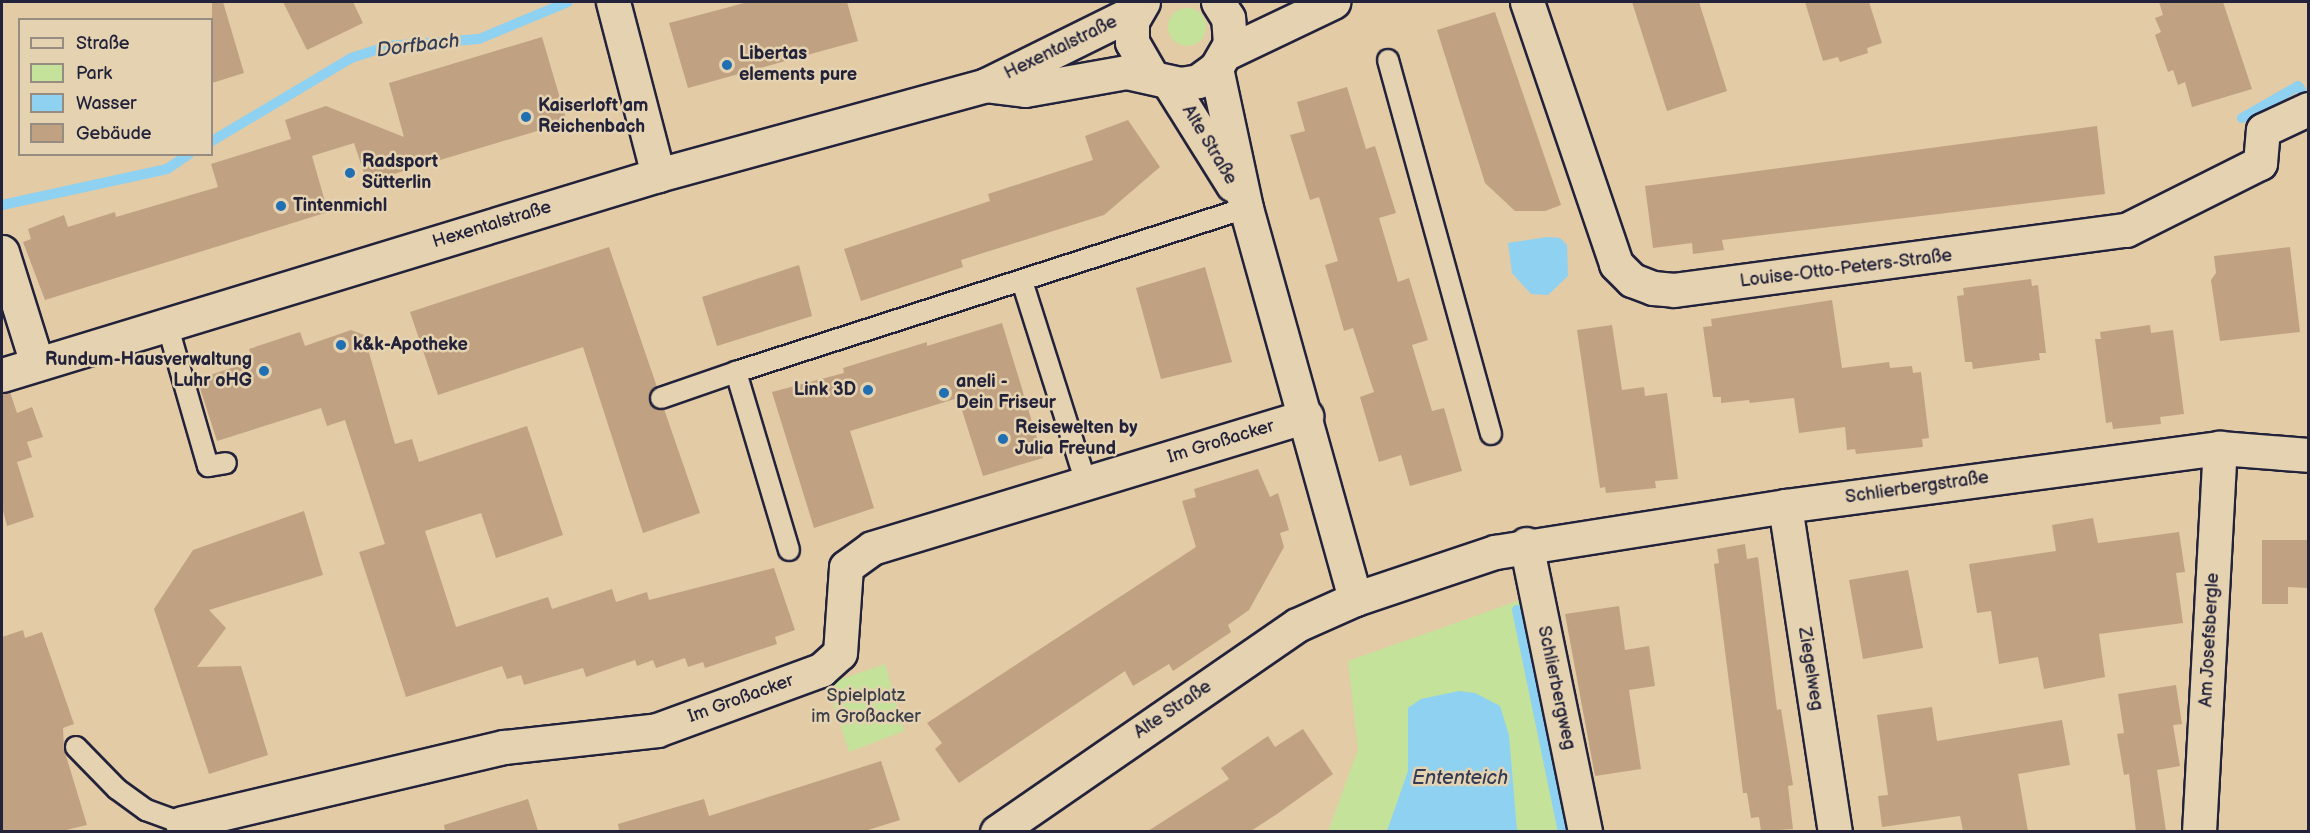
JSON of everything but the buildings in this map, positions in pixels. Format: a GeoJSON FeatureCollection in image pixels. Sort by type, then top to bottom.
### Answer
{"type":"FeatureCollection","features":[{"type":"Feature","properties":{"kind":"street"},"geometry":{"type":"LineString","coordinates":[[613,2],[658,175]]}},
{"type":"Feature","properties":{"kind":"street"},"geometry":{"type":"LineString","coordinates":[[1218,2],[1230,28],[1221,61]]}},
{"type":"Feature","properties":{"kind":"street","name":"Hexentalstraße"},"geometry":{"type":"LineString","coordinates":[[986,85],[1025,90],[1093,74],[1198,81],[1221,61],[1333,2]]}},
{"type":"Feature","properties":{"kind":"street","name":"Louise-Otto-Peters-Straße"},"geometry":{"type":"LineString","coordinates":[[1527,2],[1616,264],[1632,280],[1653,288],[1674,290],[2105,236],[2168,212],[2260,163],[2262,130],[2308,109]]}},
{"type":"Feature","properties":{"kind":"street","name":"Hexentalstraße"},"geometry":{"type":"LineString","coordinates":[[1140,6],[1132,42],[1140,63],[1161,79]]}},
{"type":"Feature","properties":{"kind":"street","name":"Hexentalstraße"},"geometry":{"type":"LineString","coordinates":[[2,375],[658,175],[986,85],[1140,6]]}},
{"type":"Feature","properties":{"kind":"street","name":"Alte Straße"},"geometry":{"type":"LineString","coordinates":[[1221,61],[1246,208],[1306,416],[1354,599]]}},
{"type":"Feature","properties":{"kind":"street","name":"Alte Straße"},"geometry":{"type":"LineString","coordinates":[[1161,79],[1199,124],[1246,208]]}},
{"type":"Feature","properties":{"kind":"street"},"geometry":{"type":"LineString","coordinates":[[2,252],[37,364]]}},
{"type":"Feature","properties":{"kind":"street","name":"Im Großacker"},"geometry":{"type":"LineString","coordinates":[[182,823],[504,747],[657,730],[821,670],[840,653],[846,567],[872,548],[1306,416]]}},
{"type":"Feature","properties":{"kind":"street","name":"Schlierbergstraße"},"geometry":{"type":"LineString","coordinates":[[1526,544],[1785,506],[2220,448],[2308,455]]}},
{"type":"Feature","properties":{"kind":"street","name":"Am Josefsbergle"},"geometry":{"type":"LineString","coordinates":[[2199,831],[2220,448]]}},
{"type":"Feature","properties":{"kind":"street","name":"Ziegelweg"},"geometry":{"type":"LineString","coordinates":[[1785,506],[1836,831]]}},
{"type":"Feature","properties":{"kind":"street","name":"Alte Straße"},"geometry":{"type":"LineString","coordinates":[[997,831],[1297,625],[1354,599],[1526,544]]}},
{"type":"Feature","properties":{"kind":"street","name":"Schlierbergweg"},"geometry":{"type":"LineString","coordinates":[[1526,544],[1585,831]]}},
{"type":"Feature","properties":{"kind":"lane"},"geometry":{"type":"LineString","coordinates":[[1388,60],[1491,434]]}},
{"type":"Feature","properties":{"kind":"lane"},"geometry":{"type":"LineString","coordinates":[[660,398],[1246,208]]}},
{"type":"Feature","properties":{"kind":"lane"},"geometry":{"type":"LineString","coordinates":[[1022,281],[1086,483]]}},
{"type":"Feature","properties":{"kind":"lane"},"geometry":{"type":"LineString","coordinates":[[167,324],[208,466],[226,463]]}},
{"type":"Feature","properties":{"kind":"lane"},"geometry":{"type":"LineString","coordinates":[[736,372],[789,550]]}},
{"type":"Feature","properties":{"kind":"lane"},"geometry":{"type":"LineString","coordinates":[[76,747],[117,789],[146,810],[182,823]]}},
{"type":"Feature","properties":{"kind":"green space"},"geometry":{"type":"Polygon","coordinates":[[[1187,8],[1200,14],[1206,27],[1200,40],[1187,46],[1174,40],[1168,27],[1174,14],[1187,8]]]}},
{"type":"Feature","properties":{"kind":"green space"},"geometry":{"type":"Polygon","coordinates":[[[1526,598],[1569,831],[1328,832],[1358,749],[1348,661],[1526,598]]]}},
{"type":"Feature","properties":{"kind":"green space","name":"Spielplatz im Großacker"},"geometry":{"type":"Polygon","coordinates":[[[885,664],[904,731],[849,752],[827,684],[885,664]]]}},
{"type":"Feature","properties":{"kind":"water"},"geometry":{"type":"Polygon","coordinates":[[[1547,237],[1560,238],[1567,245],[1568,276],[1548,295],[1531,294],[1512,273],[1508,243],[1547,237]]]}},
{"type":"Feature","properties":{"kind":"water","name":"Ententeich"},"geometry":{"type":"Polygon","coordinates":[[[1459,691],[1475,693],[1500,706],[1509,735],[1517,831],[1387,831],[1408,771],[1408,708],[1421,699],[1459,691]]]}},
{"type":"Feature","properties":{"kind":"waterway","name":"Dorfbach"},"geometry":{"type":"LineString","coordinates":[[213,140],[351,58],[388,46],[479,39],[568,2]]}},
{"type":"Feature","properties":{"kind":"waterway"},"geometry":{"type":"LineString","coordinates":[[2242,118],[2298,86],[2301,90]]}},
{"type":"Feature","properties":{"kind":"waterway","name":"Dorfbach"},"geometry":{"type":"LineString","coordinates":[[2,205],[167,169],[186,156]]}},
{"type":"Feature","properties":{"kind":"waterway"},"geometry":{"type":"LineString","coordinates":[[1517,610],[1563,832]]}},
{"type":"Feature","properties":{"kind":"place","name":"Libertas elements pure"},"geometry":{"type":"Point","coordinates":[727,65]}},
{"type":"Feature","properties":{"kind":"place","name":"Kaiserloft am Reichenbach"},"geometry":{"type":"Point","coordinates":[526,117]}},
{"type":"Feature","properties":{"kind":"place","name":"Radsport Sütterlin"},"geometry":{"type":"Point","coordinates":[350,173]}},
{"type":"Feature","properties":{"kind":"place","name":"Tintenmichl"},"geometry":{"type":"Point","coordinates":[281,206]}},
{"type":"Feature","properties":{"kind":"place","name":"k&k-Apotheke"},"geometry":{"type":"Point","coordinates":[341,345]}},
{"type":"Feature","properties":{"kind":"place","name":"Rundum-Hausverwaltung Luhr oHG"},"geometry":{"type":"Point","coordinates":[264,371]}},
{"type":"Feature","properties":{"kind":"place","name":"Link 3D"},"geometry":{"type":"Point","coordinates":[868,390]}},
{"type":"Feature","properties":{"kind":"place","name":"aneli - Dein Friseur"},"geometry":{"type":"Point","coordinates":[944,393]}},
{"type":"Feature","properties":{"kind":"place","name":"Reisewelten by Julia Freund"},"geometry":{"type":"Point","coordinates":[1003,439]}}]}
